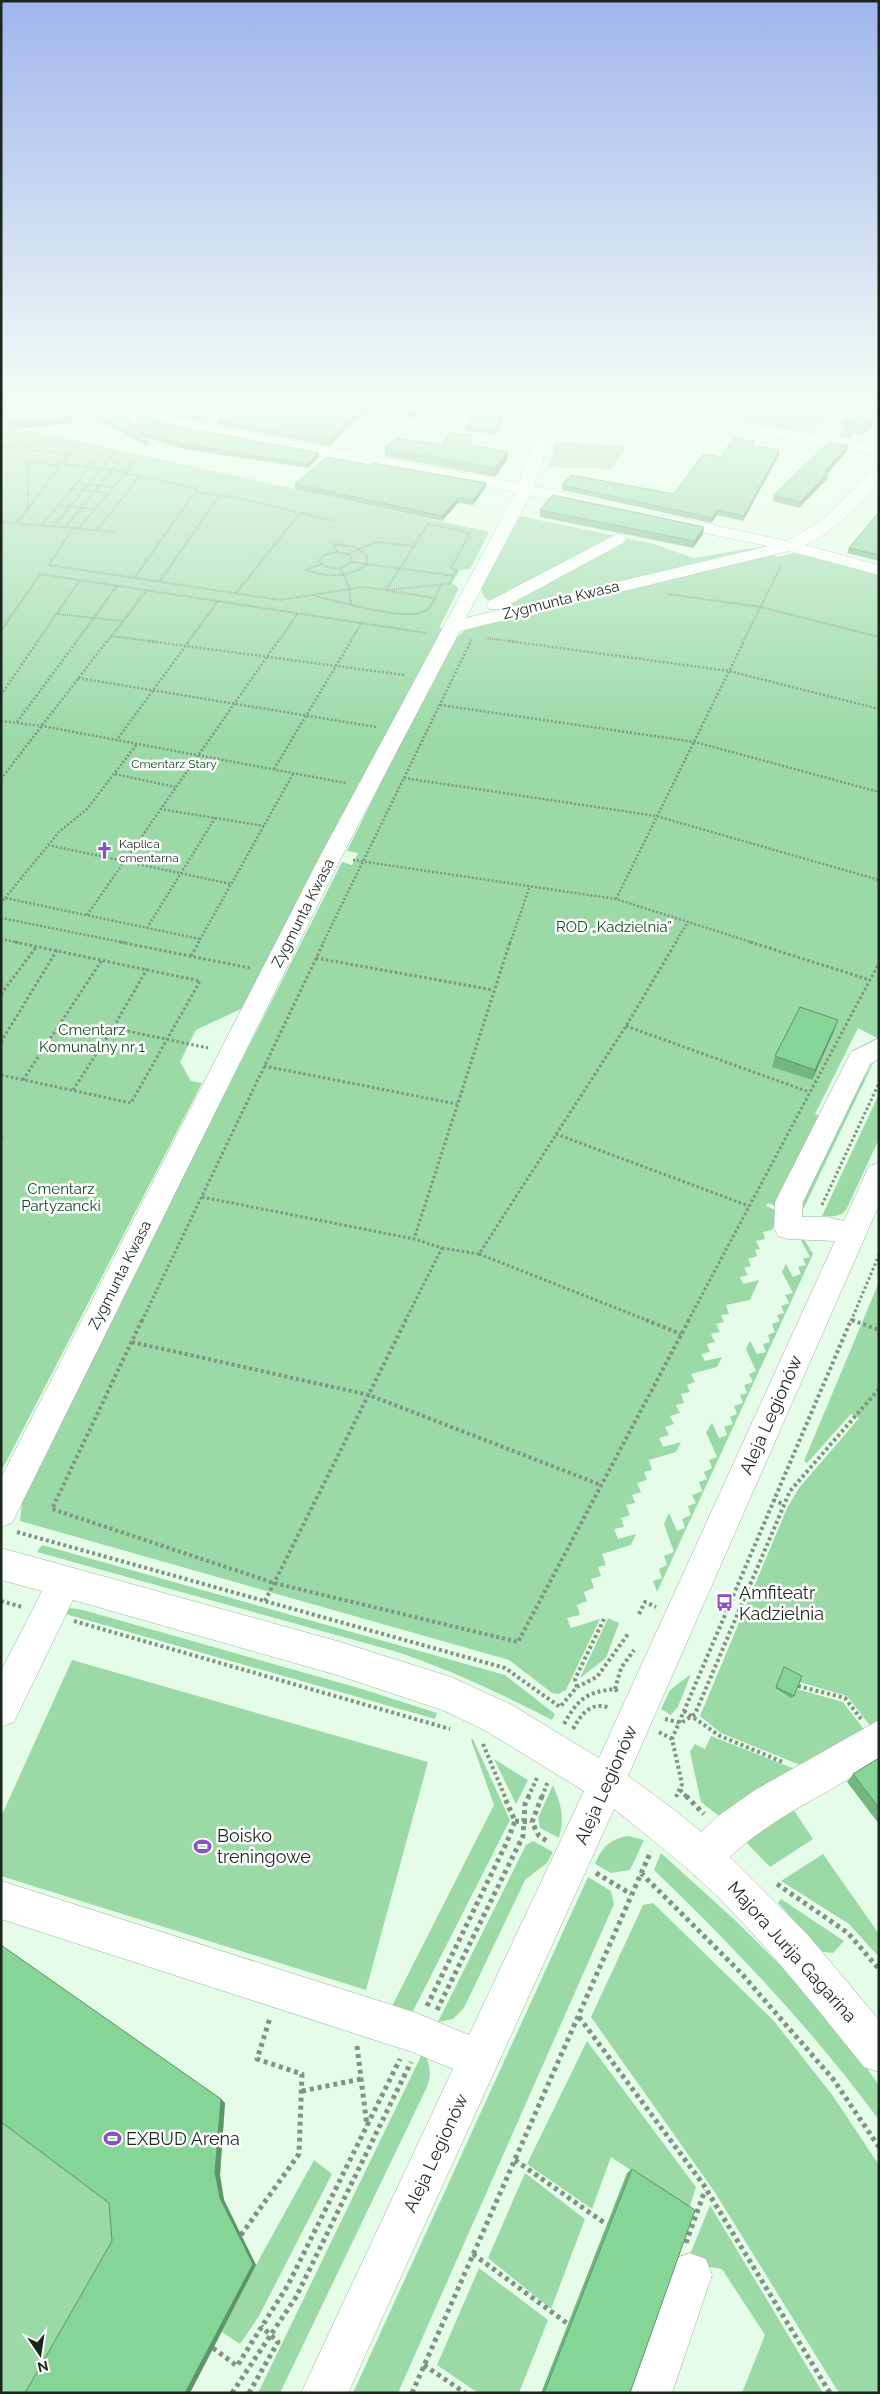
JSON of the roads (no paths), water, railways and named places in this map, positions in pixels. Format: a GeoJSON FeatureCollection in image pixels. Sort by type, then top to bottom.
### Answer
{"type":"FeatureCollection","features":[{"type":"Feature","properties":{"kind":"street"},"geometry":{"type":"LineString","coordinates":[[463,631],[473,586],[512,514]]}},
{"type":"Feature","properties":{"kind":"street","name":"Zygmunta Kwasa"},"geometry":{"type":"LineString","coordinates":[[5,1521],[330,858],[463,631],[511,613],[787,553],[834,521],[841,514]]}},
{"type":"Feature","properties":{"kind":"street"},"geometry":{"type":"LineString","coordinates":[[650,516],[787,553],[816,555],[879,570]]}},
{"type":"Feature","properties":{"kind":"street"},"geometry":{"type":"LineString","coordinates":[[493,605],[617,539]]}},
{"type":"Feature","properties":{"kind":"street"},"geometry":{"type":"LineString","coordinates":[[473,586],[493,605],[511,613]]}},
{"type":"Feature","properties":{"kind":"street"},"geometry":{"type":"LineString","coordinates":[[852,1234],[827,1228],[788,1228],[789,1202],[860,1058],[879,1047]]}},
{"type":"Feature","properties":{"kind":"street","name":"Aleja Legionów"},"geometry":{"type":"LineString","coordinates":[[324,2393],[639,1714],[879,1173]]}},
{"type":"Feature","properties":{"kind":"street","name":"Majora Jurija Gagarina"},"geometry":{"type":"LineString","coordinates":[[1,1564],[336,1658],[451,1695],[499,1718],[606,1782],[644,1810],[714,1847],[743,1894],[793,1948],[879,2052]]}},
{"type":"Feature","properties":{"kind":"street"},"geometry":{"type":"LineString","coordinates":[[1,1709],[64,1581]]}},
{"type":"Feature","properties":{"kind":"street"},"geometry":{"type":"LineString","coordinates":[[714,1847],[816,1775],[841,1763],[877,1739]]}},
{"type":"Feature","properties":{"kind":"street"},"geometry":{"type":"LineString","coordinates":[[1,1900],[419,2034],[480,2060]]}},
{"type":"Feature","properties":{"kind":"street"},"geometry":{"type":"LineString","coordinates":[[649,2393],[690,2275]]}},
{"type":"Feature","properties":{"kind":"place","name":"Kaplica cmentarna"},"geometry":{"type":"Point","coordinates":[105,851]}},
{"type":"Feature","properties":{"kind":"place","name":"Amfiteatr Kadzielnia"},"geometry":{"type":"Point","coordinates":[725,1603]}},
{"type":"Feature","properties":{"kind":"place","name":"Boisko treningowe"},"geometry":{"type":"Point","coordinates":[203,1846]}},
{"type":"Feature","properties":{"kind":"place","name":"EXBUD Arena"},"geometry":{"type":"Point","coordinates":[112,2139]}},
{"type":"Feature","properties":{"kind":"park label","name":"Cmentarz Stary"},"geometry":{"type":"Point","coordinates":[174,764]}},
{"type":"Feature","properties":{"kind":"park label","name":"ROD „Kadzielnia”"},"geometry":{"type":"Point","coordinates":[614,927]}},
{"type":"Feature","properties":{"kind":"park label","name":"Cmentarz Komunalny nr 1"},"geometry":{"type":"Point","coordinates":[92,1038]}},
{"type":"Feature","properties":{"kind":"park label","name":"Cmentarz Partyzancki"},"geometry":{"type":"Point","coordinates":[61,1198]}}]}
